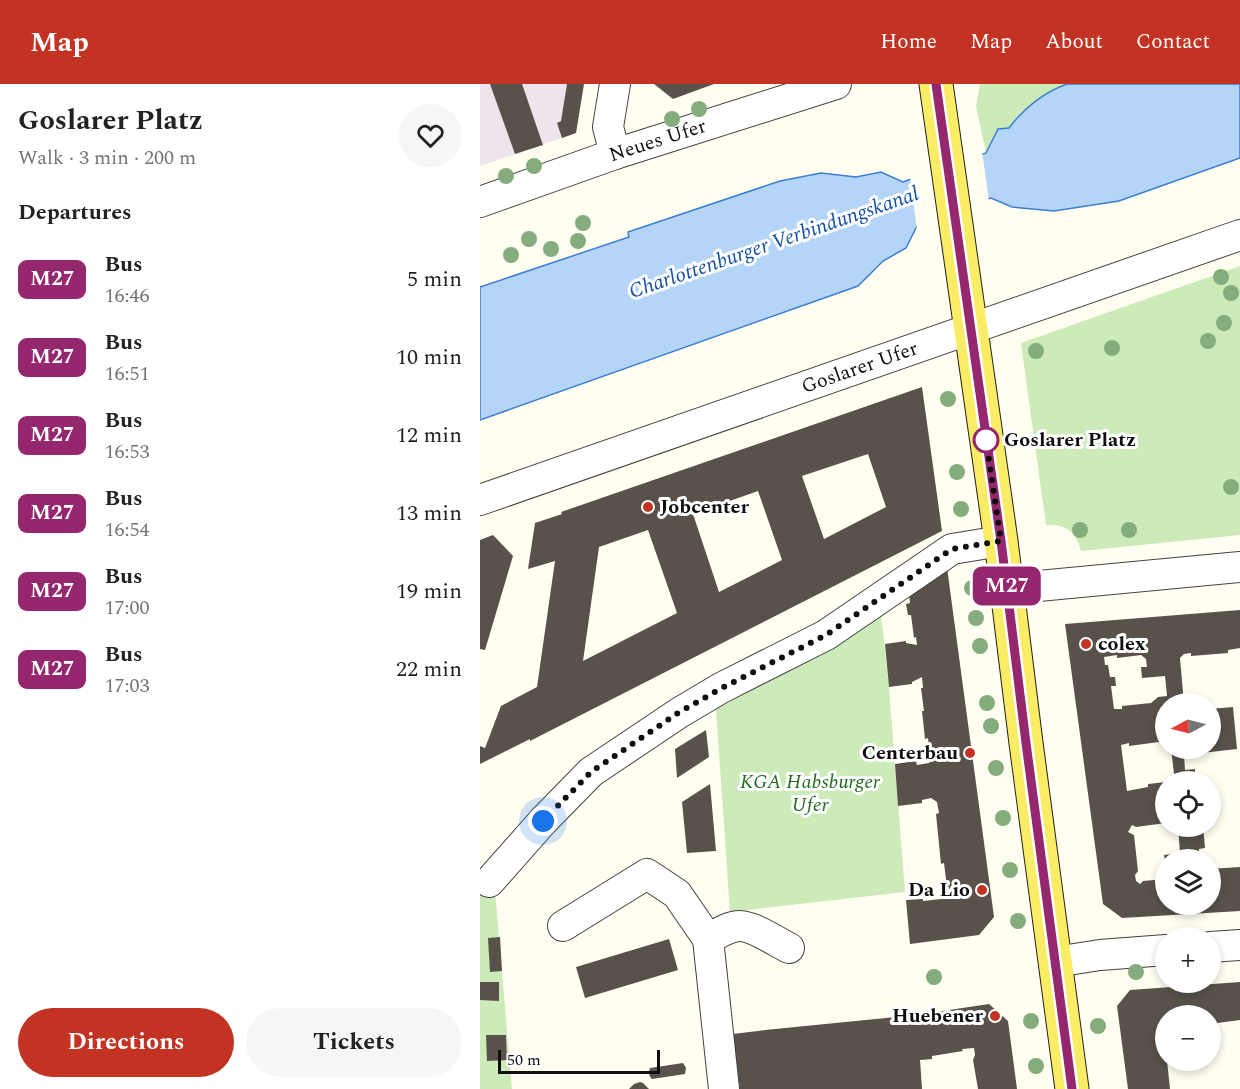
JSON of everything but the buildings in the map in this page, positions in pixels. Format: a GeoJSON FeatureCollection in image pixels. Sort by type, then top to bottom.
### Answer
{"type":"FeatureCollection","features":[{"type":"Feature","properties":{"kind":"main road"},"geometry":{"type":"LineString","coordinates":[[938,96],[1001,541],[1072,1089]]}},
{"type":"Feature","properties":{"kind":"street"},"geometry":{"type":"LineString","coordinates":[[615,84],[608,127],[615,154]]}},
{"type":"Feature","properties":{"kind":"street","name":"Neues Ufer"},"geometry":{"type":"LineString","coordinates":[[480,202],[615,154],[836,84]]}},
{"type":"Feature","properties":{"kind":"street","name":"Goslarer Ufer"},"geometry":{"type":"LineString","coordinates":[[480,500],[1240,235]]}},
{"type":"Feature","properties":{"kind":"street"},"geometry":{"type":"LineString","coordinates":[[489,882],[543,821],[591,772],[678,713],[826,635],[952,549],[1001,541]]}},
{"type":"Feature","properties":{"kind":"street"},"geometry":{"type":"LineString","coordinates":[[1007,589],[1240,567]]}},
{"type":"Feature","properties":{"kind":"street"},"geometry":{"type":"LineString","coordinates":[[563,926],[647,874],[677,894],[708,939],[724,1089]]}},
{"type":"Feature","properties":{"kind":"street"},"geometry":{"type":"LineString","coordinates":[[708,939],[729,928],[742,926],[789,948]]}},
{"type":"Feature","properties":{"kind":"street"},"geometry":{"type":"LineString","coordinates":[[1221,946],[1240,945]]}},
{"type":"Feature","properties":{"kind":"street"},"geometry":{"type":"LineString","coordinates":[[1055,962],[1100,955],[1155,952]]}},
{"type":"Feature","properties":{"kind":"shaded area"},"geometry":{"type":"Polygon","coordinates":[[[480,84],[584,84],[576,133],[480,166],[480,84]]]}},
{"type":"Feature","properties":{"kind":"green space"},"geometry":{"type":"Polygon","coordinates":[[[980,84],[1067,84],[1035,103],[1009,128],[998,130],[986,153],[976,106],[980,84]]]}},
{"type":"Feature","properties":{"kind":"green space","name":"Goslarer Platz"},"geometry":{"type":"Polygon","coordinates":[[[1240,266],[1240,535],[1081,551],[1076,538],[1069,530],[1046,525],[1021,343],[1240,266]]]}},
{"type":"Feature","properties":{"kind":"green space","name":"KGA Habsburger Ufer"},"geometry":{"type":"Polygon","coordinates":[[[880,605],[889,687],[905,892],[730,912],[716,709],[733,699],[744,682],[880,605]]]}},
{"type":"Feature","properties":{"kind":"green space"},"geometry":{"type":"Polygon","coordinates":[[[495,891],[512,1089],[480,1089],[480,893],[495,891]]]}},
{"type":"Feature","properties":{"kind":"water","name":"Charlottenburger Verbindungskanal"},"geometry":{"type":"Polygon","coordinates":[[[1067,84],[1240,84],[1240,158],[1119,201],[1054,211],[1012,207],[991,198],[919,222],[906,248],[883,261],[858,286],[480,420],[480,287],[629,237],[628,232],[780,181],[821,173],[856,177],[881,172],[903,182],[986,153],[998,129],[1009,128],[1035,102],[1067,84]]]}},
{"type":"Feature","properties":{"kind":"pier"},"geometry":{"type":"Polygon","coordinates":[[[982,151],[989,202],[921,224],[917,231],[910,177],[982,151]]]}},
{"type":"Feature","properties":{"kind":"bus line","name":"M27"},"geometry":{"type":"LineString","coordinates":[[936,84],[1001,541],[1072,1089]]}},
{"type":"Feature","properties":{"kind":"place","name":"Goslarer Platz"},"geometry":{"type":"Point","coordinates":[986,440]}},
{"type":"Feature","properties":{"kind":"place","name":"Jobcenter"},"geometry":{"type":"Point","coordinates":[648,507]}},
{"type":"Feature","properties":{"kind":"place","name":"colex"},"geometry":{"type":"Point","coordinates":[1086,644]}},
{"type":"Feature","properties":{"kind":"place","name":"Centerbau"},"geometry":{"type":"Point","coordinates":[970,753]}},
{"type":"Feature","properties":{"kind":"place","name":"Da Lio"},"geometry":{"type":"Point","coordinates":[982,890]}},
{"type":"Feature","properties":{"kind":"place","name":"Huebener"},"geometry":{"type":"Point","coordinates":[995,1016]}},
{"type":"Feature","properties":{"kind":"route"},"geometry":{"type":"LineString","coordinates":[[543,821],[591,772],[678,713],[826,635],[952,549],[1001,541],[986,440]]}}]}
